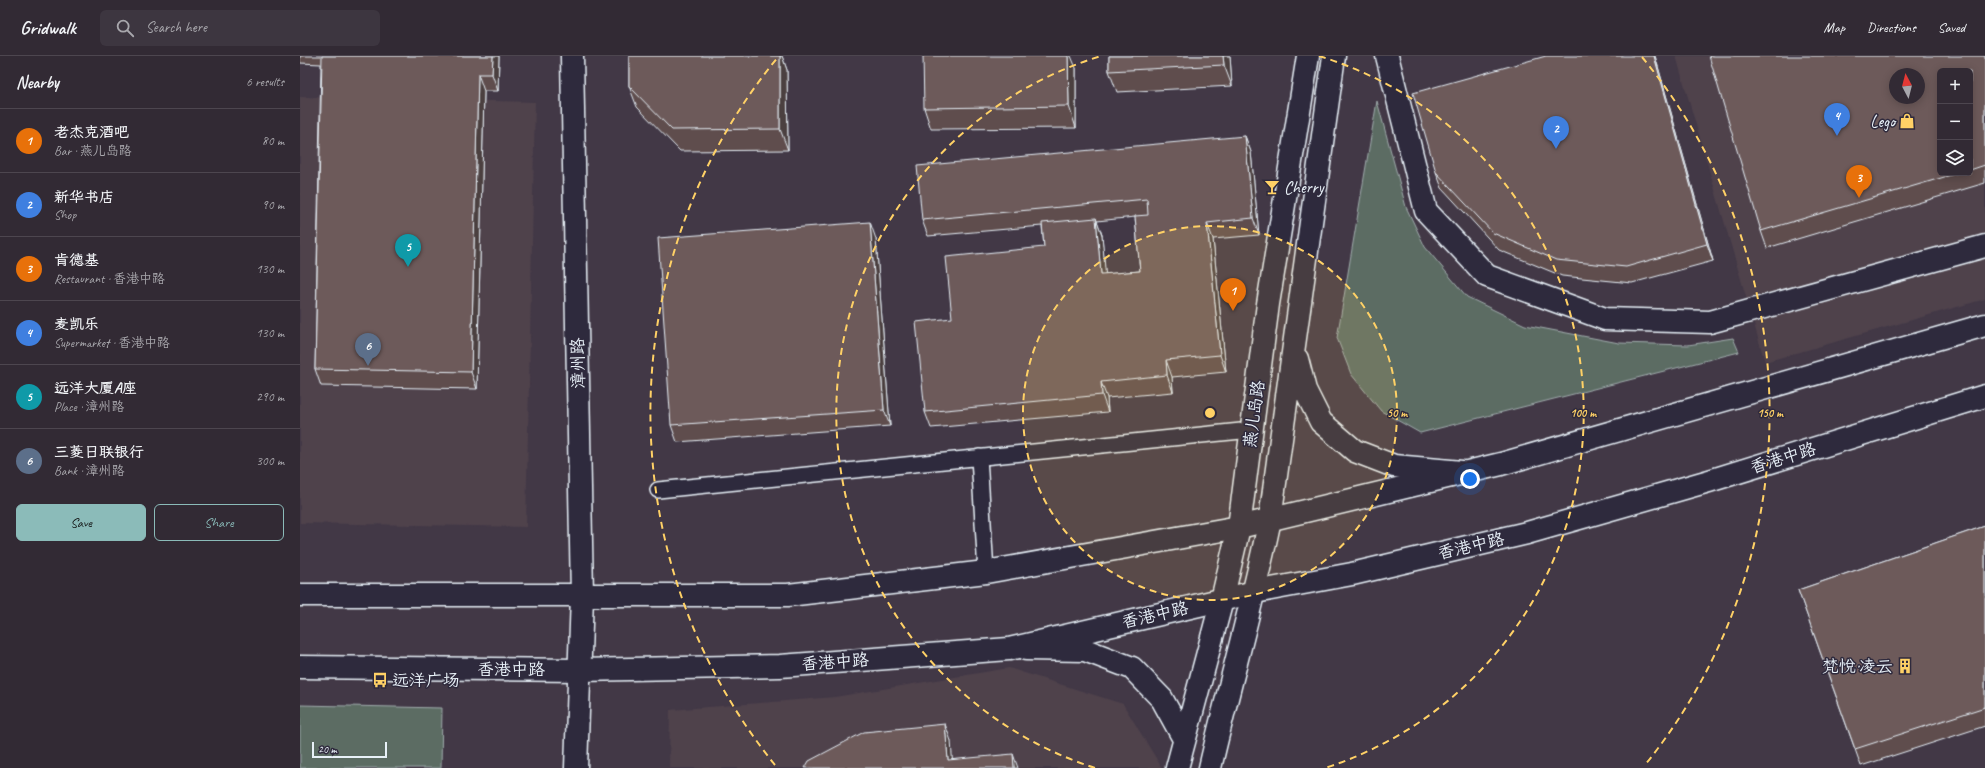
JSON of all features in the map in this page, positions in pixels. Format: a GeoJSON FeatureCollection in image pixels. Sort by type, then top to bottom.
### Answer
{"type":"FeatureCollection","features":[{"type":"Feature","properties":{"kind":"main road","name":"漳州路"},"geometry":{"type":"LineString","coordinates":[[572,56],[582,596],[576,768]]}},
{"type":"Feature","properties":{"kind":"main road","name":"燕儿岛路"},"geometry":{"type":"LineString","coordinates":[[1177,768],[1222,600],[1239,527],[1268,304],[1308,56]]}},
{"type":"Feature","properties":{"kind":"main road","name":"燕儿岛路"},"geometry":{"type":"LineString","coordinates":[[1210,768],[1227,694],[1255,592],[1270,519],[1334,56]]}},
{"type":"Feature","properties":{"kind":"main road"},"geometry":{"type":"LineString","coordinates":[[1387,56],[1426,211],[1487,276],[1605,319],[1710,322],[1985,246]]}},
{"type":"Feature","properties":{"kind":"main road"},"geometry":{"type":"LineString","coordinates":[[300,595],[788,595],[986,572],[1239,527],[1501,464],[1985,325]]}},
{"type":"Feature","properties":{"kind":"main road"},"geometry":{"type":"LineString","coordinates":[[1294,348],[1305,390],[1320,422],[1355,451],[1394,466],[1464,472]]}},
{"type":"Feature","properties":{"kind":"main road","name":"香港中路"},"geometry":{"type":"LineString","coordinates":[[300,667],[580,670],[780,666],[1009,649],[1255,592],[1352,574],[1526,533],[1709,481],[1985,396]]}},
{"type":"Feature","properties":{"kind":"main road"},"geometry":{"type":"LineString","coordinates":[[1009,649],[1085,650],[1132,668],[1162,699],[1184,739]]}},
{"type":"Feature","properties":{"kind":"lane"},"geometry":{"type":"LineString","coordinates":[[658,490],[1251,430]]}},
{"type":"Feature","properties":{"kind":"lane"},"geometry":{"type":"LineString","coordinates":[[978,457],[986,572]]}},
{"type":"Feature","properties":{"kind":"shaded area"},"geometry":{"type":"Polygon","coordinates":[[[1676,56],[1985,56],[1985,299],[1765,362],[1676,56]]]}},
{"type":"Feature","properties":{"kind":"shaded area"},"geometry":{"type":"Polygon","coordinates":[[[300,97],[535,102],[526,527],[300,523],[300,97]]]}},
{"type":"Feature","properties":{"kind":"shaded area"},"geometry":{"type":"Polygon","coordinates":[[[1009,668],[1123,704],[1162,768],[669,768],[670,710],[835,697],[1009,668]]]}},
{"type":"Feature","properties":{"kind":"green space"},"geometry":{"type":"Polygon","coordinates":[[[1377,101],[1406,207],[1425,247],[1467,297],[1525,325],[1619,343],[1688,345],[1733,338],[1739,352],[1420,433],[1381,411],[1351,374],[1337,338],[1377,101]]]}},
{"type":"Feature","properties":{"kind":"green space"},"geometry":{"type":"Polygon","coordinates":[[[300,705],[442,708],[441,768],[300,768],[300,705]]]}},
{"type":"Feature","properties":{"kind":"building"},"geometry":{"type":"Polygon","coordinates":[[[322,56],[493,56],[492,74],[478,74],[471,372],[315,369],[322,56]]]}},
{"type":"Feature","properties":{"kind":"building"},"geometry":{"type":"Polygon","coordinates":[[[629,56],[780,56],[780,129],[672,130],[629,86],[629,56]]]}},
{"type":"Feature","properties":{"kind":"building"},"geometry":{"type":"Polygon","coordinates":[[[923,56],[1068,56],[1069,106],[924,108],[923,56]]]}},
{"type":"Feature","properties":{"kind":"building"},"geometry":{"type":"Polygon","coordinates":[[[1109,56],[1223,56],[1224,65],[1109,71],[1109,56]]]}},
{"type":"Feature","properties":{"kind":"building"},"geometry":{"type":"Polygon","coordinates":[[[1546,56],[1654,56],[1707,244],[1626,267],[1556,260],[1493,233],[1436,172],[1413,93],[1546,56]]]}},
{"type":"Feature","properties":{"kind":"building"},"geometry":{"type":"Polygon","coordinates":[[[1709,56],[1985,56],[1985,165],[1973,169],[1973,68],[1937,68],[1937,176],[1948,176],[1761,231],[1709,56]]]}},
{"type":"Feature","properties":{"kind":"building"},"geometry":{"type":"Polygon","coordinates":[[[1245,136],[1253,218],[1207,223],[1220,355],[1166,360],[1167,375],[1101,382],[1102,395],[925,412],[916,322],[952,318],[946,257],[1044,247],[1042,223],[1096,218],[1101,274],[1140,271],[1135,216],[1148,215],[1147,199],[922,220],[917,166],[1245,136]]]}},
{"type":"Feature","properties":{"kind":"building"},"geometry":{"type":"Polygon","coordinates":[[[870,222],[884,410],[671,425],[658,238],[870,222]]]}},
{"type":"Feature","properties":{"kind":"building","name":"梵悦·凌云"},"geometry":{"type":"Polygon","coordinates":[[[1985,526],[1985,707],[1855,749],[1798,590],[1985,526]]]}},
{"type":"Feature","properties":{"kind":"building"},"geometry":{"type":"Polygon","coordinates":[[[945,724],[948,760],[1013,754],[1014,768],[805,768],[809,761],[864,732],[945,724]]]}},
{"type":"Feature","properties":{"kind":"place","name":"Lego"},"geometry":{"type":"Point","coordinates":[1907,121]}},
{"type":"Feature","properties":{"kind":"place","name":"麦凯乐"},"geometry":{"type":"Point","coordinates":[1837,136]}},
{"type":"Feature","properties":{"kind":"place","name":"新华书店"},"geometry":{"type":"Point","coordinates":[1556,149]}},
{"type":"Feature","properties":{"kind":"place","name":"Cherry"},"geometry":{"type":"Point","coordinates":[1272,187]}},
{"type":"Feature","properties":{"kind":"place","name":"肯德基"},"geometry":{"type":"Point","coordinates":[1859,198]}},
{"type":"Feature","properties":{"kind":"place","name":"远洋大厦A座"},"geometry":{"type":"Point","coordinates":[408,267]}},
{"type":"Feature","properties":{"kind":"place","name":"老杰克酒吧"},"geometry":{"type":"Point","coordinates":[1233,311]}},
{"type":"Feature","properties":{"kind":"place","name":"三菱日联银行"},"geometry":{"type":"Point","coordinates":[368,366]}},
{"type":"Feature","properties":{"kind":"place","name":"梵悦·凌云"},"geometry":{"type":"Point","coordinates":[1905,666]}},
{"type":"Feature","properties":{"kind":"place","name":"远洋广场"},"geometry":{"type":"Point","coordinates":[380,680]}}]}
